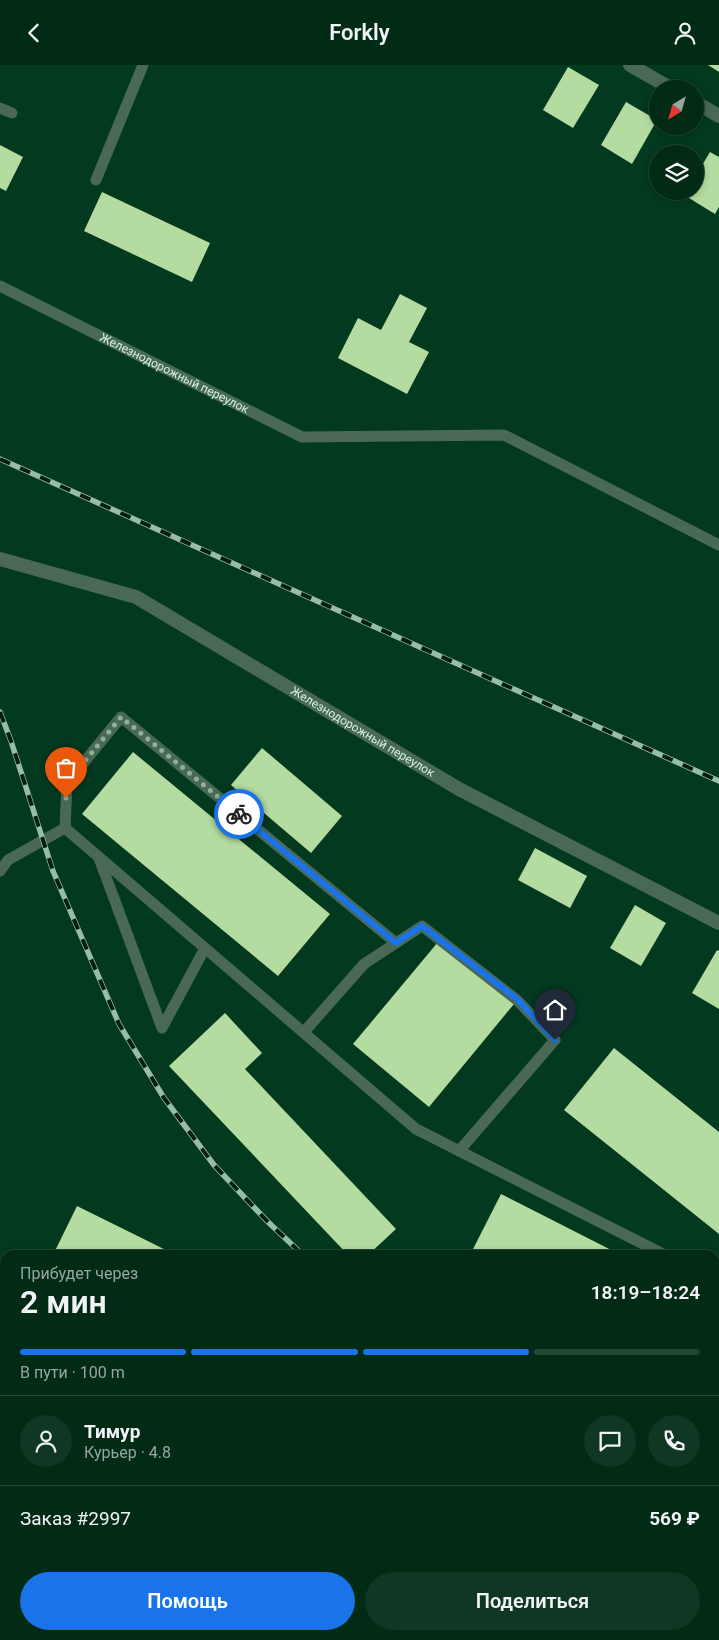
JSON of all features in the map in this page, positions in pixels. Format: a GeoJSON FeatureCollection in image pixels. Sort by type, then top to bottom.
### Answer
{"type":"FeatureCollection","features":[{"type":"Feature","properties":{"kind":"street"},"geometry":{"type":"LineString","coordinates":[[630,65],[656,80]]}},
{"type":"Feature","properties":{"kind":"street"},"geometry":{"type":"LineString","coordinates":[[704,107],[719,115]]}},
{"type":"Feature","properties":{"kind":"street","name":"Железнодорожный переулок"},"geometry":{"type":"LineString","coordinates":[[0,559],[136,597],[459,789],[719,923]]}},
{"type":"Feature","properties":{"kind":"lane"},"geometry":{"type":"LineString","coordinates":[[96,180],[143,65]]}},
{"type":"Feature","properties":{"kind":"lane"},"geometry":{"type":"LineString","coordinates":[[0,108],[12,113]]}},
{"type":"Feature","properties":{"kind":"lane","name":"Железнодорожный переулок"},"geometry":{"type":"LineString","coordinates":[[0,286],[302,437],[504,435],[719,545]]}},
{"type":"Feature","properties":{"kind":"lane"},"geometry":{"type":"LineString","coordinates":[[65,828],[67,783],[121,717],[396,943]]}},
{"type":"Feature","properties":{"kind":"lane"},"geometry":{"type":"LineString","coordinates":[[65,828],[416,1129],[655,1250]]}},
{"type":"Feature","properties":{"kind":"lane"},"geometry":{"type":"LineString","coordinates":[[0,871],[8,860],[65,828]]}},
{"type":"Feature","properties":{"kind":"lane"},"geometry":{"type":"LineString","coordinates":[[98,857],[162,1028],[204,948]]}},
{"type":"Feature","properties":{"kind":"lane"},"geometry":{"type":"LineString","coordinates":[[304,1032],[364,964],[422,926],[517,999],[555,1040],[459,1151]]}},
{"type":"Feature","properties":{"kind":"building"},"geometry":{"type":"Polygon","coordinates":[[[708,65],[719,65],[719,72],[708,65]]]}},
{"type":"Feature","properties":{"kind":"building"},"geometry":{"type":"Polygon","coordinates":[[[568,67],[599,85],[573,128],[543,110],[568,67]]]}},
{"type":"Feature","properties":{"kind":"building"},"geometry":{"type":"Polygon","coordinates":[[[626,102],[649,115],[649,134],[632,164],[601,145],[626,102]]]}},
{"type":"Feature","properties":{"kind":"building"},"geometry":{"type":"Polygon","coordinates":[[[0,145],[23,157],[6,191],[0,188],[0,145]]]}},
{"type":"Feature","properties":{"kind":"building"},"geometry":{"type":"Polygon","coordinates":[[[710,152],[719,157],[719,207],[715,214],[692,200],[704,200],[704,162],[710,152]]]}},
{"type":"Feature","properties":{"kind":"building"},"geometry":{"type":"Polygon","coordinates":[[[102,192],[210,243],[192,282],[84,231],[102,192]]]}},
{"type":"Feature","properties":{"kind":"building"},"geometry":{"type":"Polygon","coordinates":[[[400,294],[427,308],[409,342],[429,352],[407,394],[338,358],[358,318],[381,330],[400,294]]]}},
{"type":"Feature","properties":{"kind":"building"},"geometry":{"type":"Polygon","coordinates":[[[262,748],[342,816],[311,853],[231,785],[262,748]]]}},
{"type":"Feature","properties":{"kind":"building"},"geometry":{"type":"Polygon","coordinates":[[[133,752],[330,914],[278,976],[82,814],[133,752]]]}},
{"type":"Feature","properties":{"kind":"building"},"geometry":{"type":"Polygon","coordinates":[[[535,848],[587,876],[570,908],[518,880],[535,848]]]}},
{"type":"Feature","properties":{"kind":"building"},"geometry":{"type":"Polygon","coordinates":[[[635,905],[666,923],[641,966],[610,948],[635,905]]]}},
{"type":"Feature","properties":{"kind":"building"},"geometry":{"type":"Polygon","coordinates":[[[438,942],[514,1004],[429,1107],[353,1044],[438,942]]]}},
{"type":"Feature","properties":{"kind":"building"},"geometry":{"type":"Polygon","coordinates":[[[717,950],[719,951],[719,1009],[692,993],[717,950]]]}},
{"type":"Feature","properties":{"kind":"building"},"geometry":{"type":"Polygon","coordinates":[[[225,1013],[262,1053],[245,1069],[396,1229],[373,1250],[343,1250],[169,1066],[225,1013]]]}},
{"type":"Feature","properties":{"kind":"building"},"geometry":{"type":"Polygon","coordinates":[[[614,1048],[719,1132],[719,1234],[564,1110],[614,1048]]]}},
{"type":"Feature","properties":{"kind":"building"},"geometry":{"type":"Polygon","coordinates":[[[501,1194],[611,1250],[473,1250],[501,1194]]]}},
{"type":"Feature","properties":{"kind":"building"},"geometry":{"type":"Polygon","coordinates":[[[77,1206],[166,1250],[55,1250],[77,1206]]]}},
{"type":"Feature","properties":{"kind":"railway"},"geometry":{"type":"LineString","coordinates":[[0,459],[719,781]]}},
{"type":"Feature","properties":{"kind":"railway"},"geometry":{"type":"LineString","coordinates":[[0,712],[53,871],[119,1024],[164,1098],[214,1165],[267,1221],[298,1250]]}},
{"type":"Feature","properties":{"kind":"way so far"},"geometry":{"type":"LineString","coordinates":[[66,798],[67,783],[121,717],[239,814]]}},
{"type":"Feature","properties":{"kind":"route"},"geometry":{"type":"LineString","coordinates":[[239,814],[396,943],[422,926],[517,999],[555,1040]]}}]}
